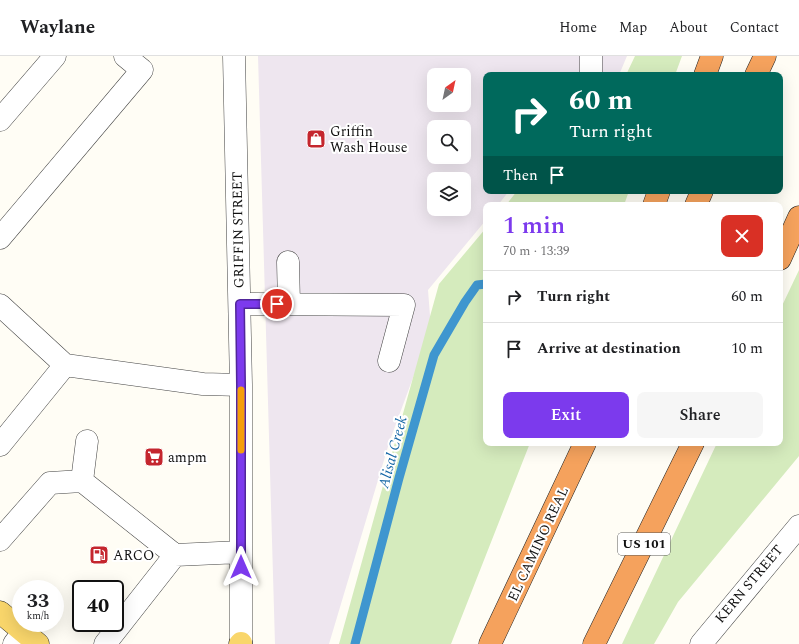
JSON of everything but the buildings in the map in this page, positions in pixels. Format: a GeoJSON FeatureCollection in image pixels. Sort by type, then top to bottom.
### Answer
{"type":"FeatureCollection","features":[{"type":"Feature","properties":{"kind":"highway"},"geometry":{"type":"LineString","coordinates":[[706,72],[712,56]]}},
{"type":"Feature","properties":{"kind":"highway"},"geometry":{"type":"LineString","coordinates":[[757,72],[765,56]]}},
{"type":"Feature","properties":{"kind":"highway"},"geometry":{"type":"LineString","coordinates":[[783,252],[799,217]]}},
{"type":"Feature","properties":{"kind":"highway"},"geometry":{"type":"LineString","coordinates":[[562,493],[570,446]]}},
{"type":"Feature","properties":{"kind":"highway","name":"EL CAMINO REAL"},"geometry":{"type":"LineString","coordinates":[[490,644],[584,446]]}},
{"type":"Feature","properties":{"kind":"highway","name":"US 101"},"geometry":{"type":"LineString","coordinates":[[594,644],[692,446]]}},
{"type":"Feature","properties":{"kind":"main road"},"geometry":{"type":"LineString","coordinates":[[0,612],[25,640]]}},
{"type":"Feature","properties":{"kind":"street"},"geometry":{"type":"LineString","coordinates":[[0,120],[55,56]]}},
{"type":"Feature","properties":{"kind":"street"},"geometry":{"type":"LineString","coordinates":[[0,238],[142,70],[125,56]]}},
{"type":"Feature","properties":{"kind":"street","name":"GRIFFIN STREET"},"geometry":{"type":"LineString","coordinates":[[234,56],[241,385],[240,644]]}},
{"type":"Feature","properties":{"kind":"street"},"geometry":{"type":"LineString","coordinates":[[591,56],[591,72]]}},
{"type":"Feature","properties":{"kind":"street"},"geometry":{"type":"LineString","coordinates":[[288,262],[289,304]]}},
{"type":"Feature","properties":{"kind":"street"},"geometry":{"type":"LineString","coordinates":[[240,304],[404,305],[389,361]]}},
{"type":"Feature","properties":{"kind":"street"},"geometry":{"type":"LineString","coordinates":[[0,305],[65,365],[203,384],[241,385]]}},
{"type":"Feature","properties":{"kind":"street"},"geometry":{"type":"LineString","coordinates":[[0,445],[65,365]]}},
{"type":"Feature","properties":{"kind":"street"},"geometry":{"type":"LineString","coordinates":[[82,481],[86,441]]}},
{"type":"Feature","properties":{"kind":"street"},"geometry":{"type":"LineString","coordinates":[[0,540],[50,483],[82,481],[175,555],[241,552]]}},
{"type":"Feature","properties":{"kind":"street","name":"KERN STREET"},"geometry":{"type":"LineString","coordinates":[[701,644],[799,526]]}},
{"type":"Feature","properties":{"kind":"street"},"geometry":{"type":"LineString","coordinates":[[105,644],[175,555]]}},
{"type":"Feature","properties":{"kind":"shaded area"},"geometry":{"type":"Polygon","coordinates":[[[258,56],[627,56],[620,72],[483,72],[483,194],[507,194],[500,202],[483,202],[483,224],[428,290],[431,329],[390,440],[329,644],[275,644],[258,56]]]}},
{"type":"Feature","properties":{"kind":"green space"},"geometry":{"type":"Polygon","coordinates":[[[635,56],[682,56],[676,72],[627,72],[635,56]]]}},
{"type":"Feature","properties":{"kind":"green space"},"geometry":{"type":"Polygon","coordinates":[[[515,194],[628,194],[625,202],[508,202],[515,194]]]}},
{"type":"Feature","properties":{"kind":"green space"},"geometry":{"type":"Polygon","coordinates":[[[483,232],[483,446],[529,446],[451,644],[339,644],[439,284],[483,232]]]}},
{"type":"Feature","properties":{"kind":"green space"},"geometry":{"type":"Polygon","coordinates":[[[799,270],[799,456],[678,602],[654,644],[622,644],[716,446],[783,446],[783,304],[799,270]]]}},
{"type":"Feature","properties":{"kind":"waterway","name":"Alisal Creek"},"geometry":{"type":"LineString","coordinates":[[355,644],[399,478],[434,355],[465,302],[477,285],[483,284]]}},
{"type":"Feature","properties":{"kind":"slow traffic"},"geometry":{"type":"LineString","coordinates":[[241,390],[241,450]]}},
{"type":"Feature","properties":{"kind":"place","name":"Griffin Wash House"},"geometry":{"type":"Point","coordinates":[316,139]}},
{"type":"Feature","properties":{"kind":"place","name":"ampm"},"geometry":{"type":"Point","coordinates":[154,457]}},
{"type":"Feature","properties":{"kind":"place","name":"ARCO"},"geometry":{"type":"Point","coordinates":[99,555]}},
{"type":"Feature","properties":{"kind":"route"},"geometry":{"type":"LineString","coordinates":[[241,567],[240,304],[277,304]]}}]}
